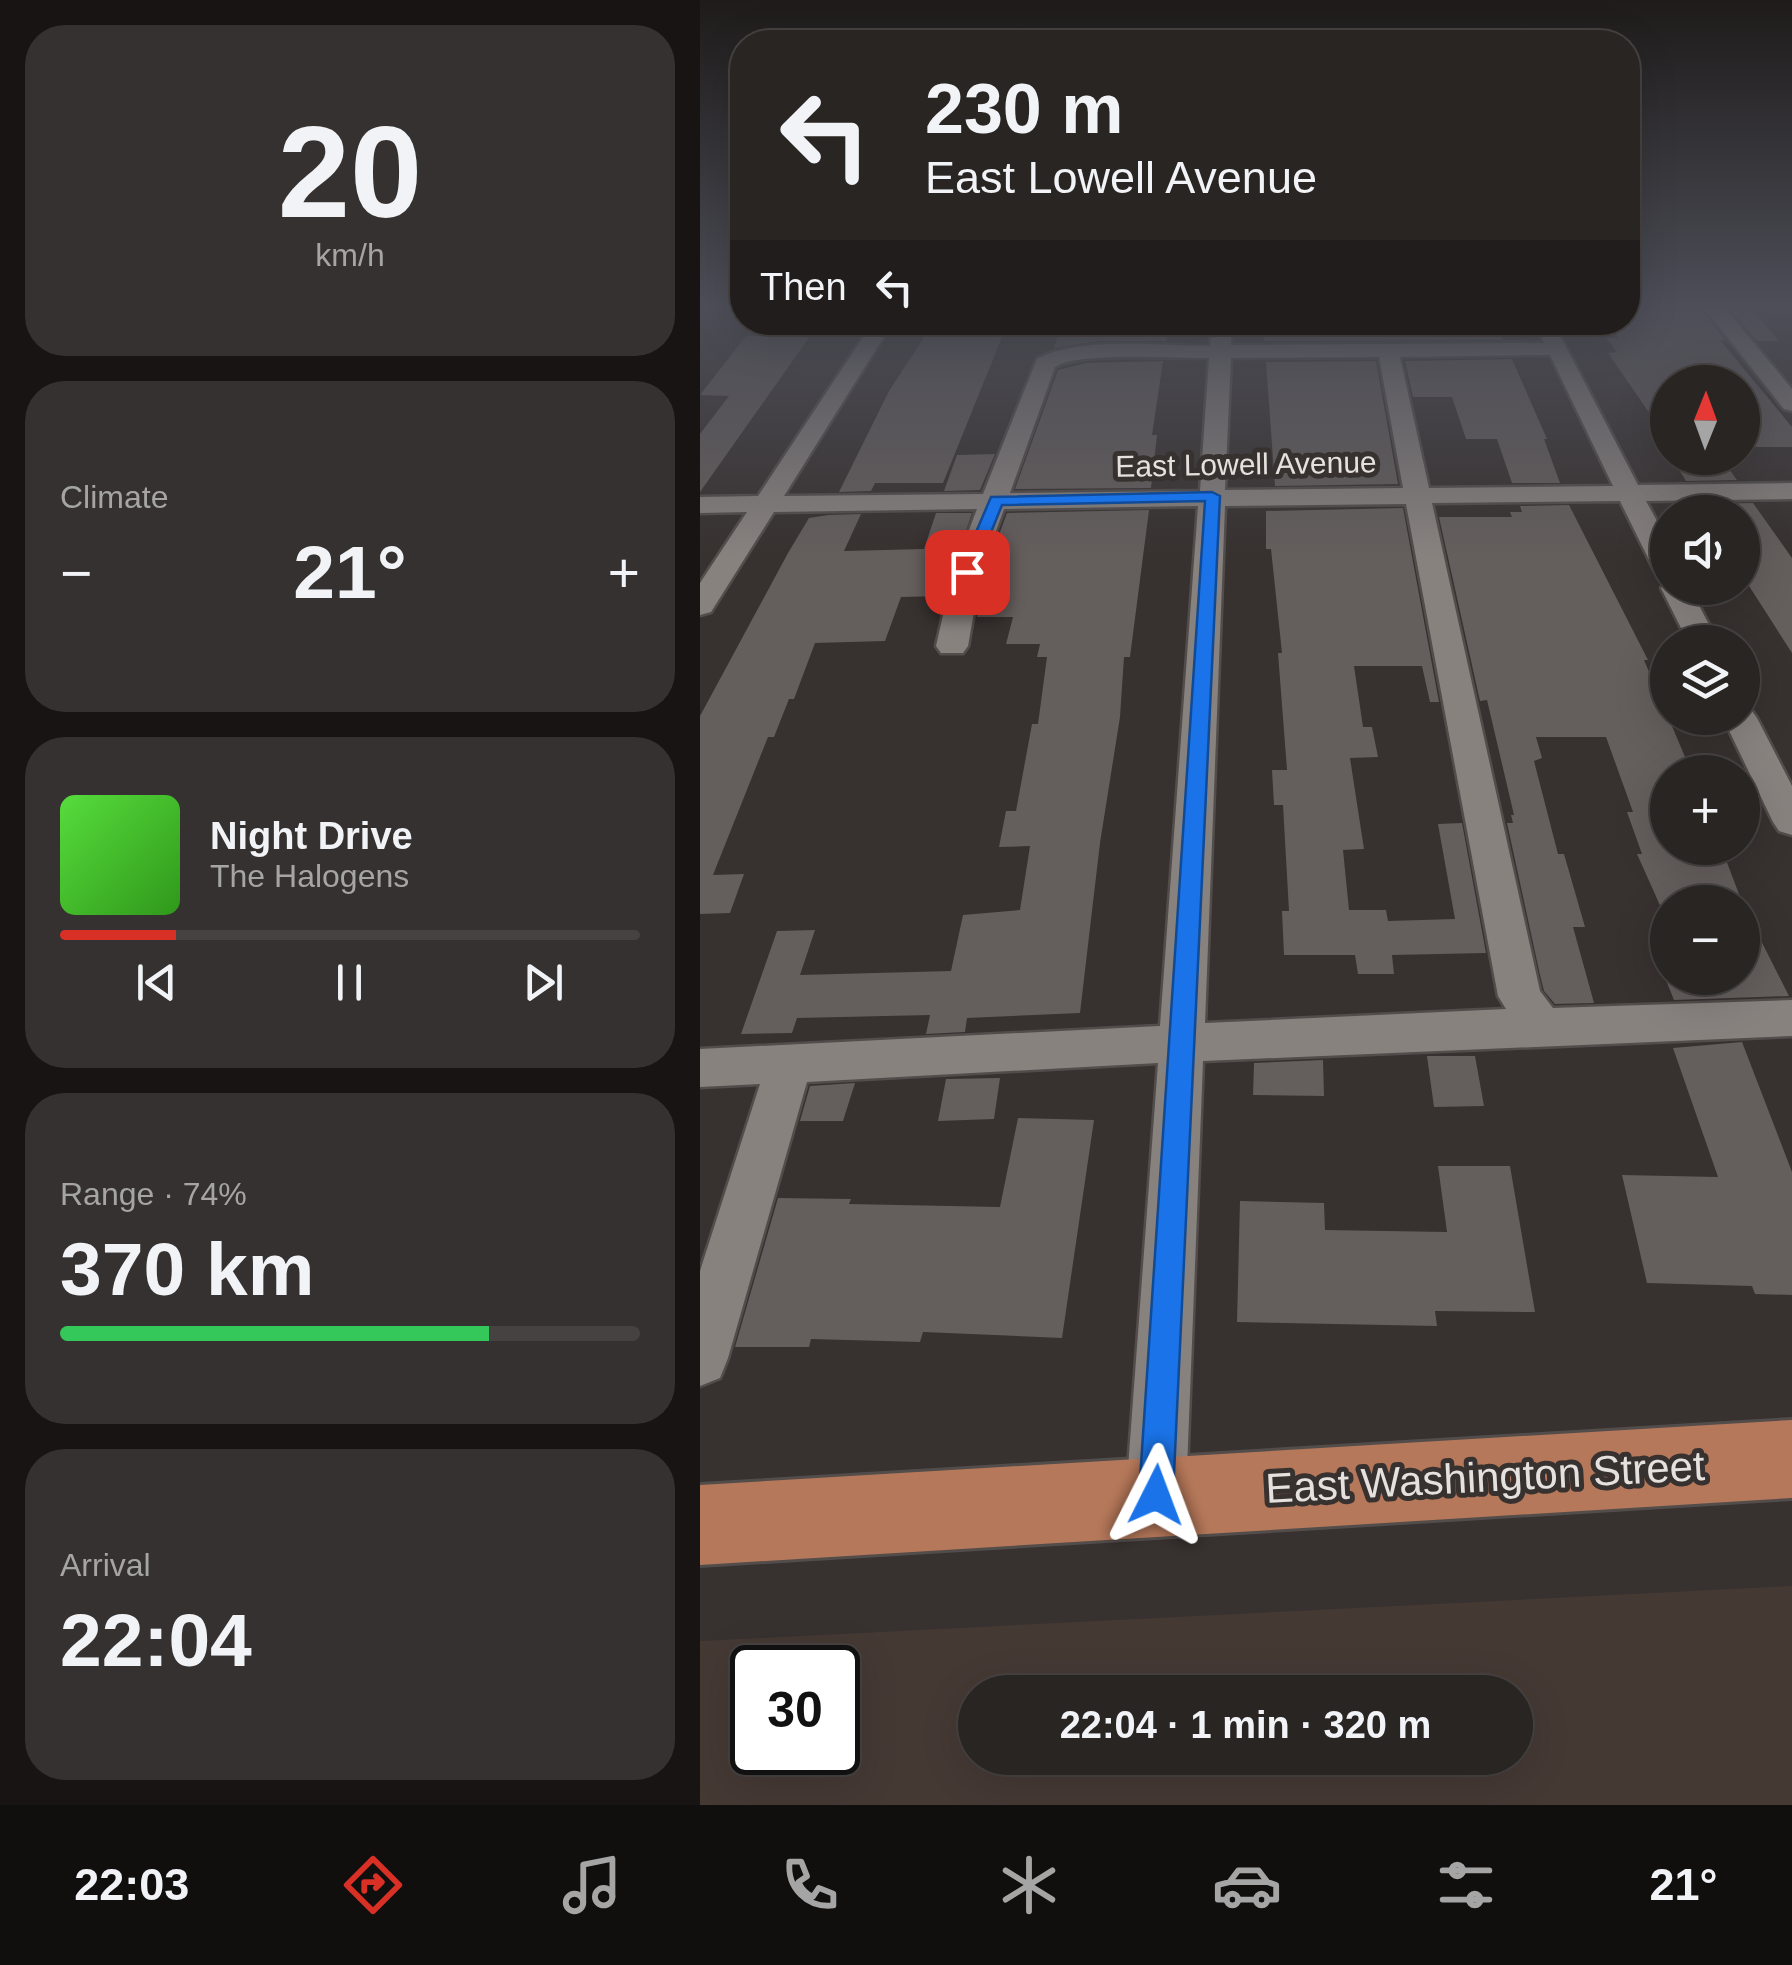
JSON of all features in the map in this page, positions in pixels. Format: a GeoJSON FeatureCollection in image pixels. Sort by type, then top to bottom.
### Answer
{"type":"FeatureCollection","features":[{"type":"Feature","properties":{"kind":"main road","name":"East Washington Street"},"geometry":{"type":"LineString","coordinates":[[700,1526],[1156,1495],[1792,1460]]}},
{"type":"Feature","properties":{"kind":"street"},"geometry":{"type":"LineString","coordinates":[[700,606],[840,389]]}},
{"type":"Feature","properties":{"kind":"street"},"geometry":{"type":"LineString","coordinates":[[952,646],[967,572],[1036,389]]}},
{"type":"Feature","properties":{"kind":"street"},"geometry":{"type":"LineString","coordinates":[[1156,1495],[1219,389]]}},
{"type":"Feature","properties":{"kind":"street"},"geometry":{"type":"LineString","coordinates":[[1396,389],[1520,996],[1543,1029]]}},
{"type":"Feature","properties":{"kind":"street"},"geometry":{"type":"LineString","coordinates":[[1578,389],[1650,534]]}},
{"type":"Feature","properties":{"kind":"street","name":"East Lowell Avenue"},"geometry":{"type":"LineString","coordinates":[[700,505],[1792,491]]}},
{"type":"Feature","properties":{"kind":"street"},"geometry":{"type":"LineString","coordinates":[[1748,735],[1792,822]]}},
{"type":"Feature","properties":{"kind":"street"},"geometry":{"type":"LineString","coordinates":[[700,1068],[1438,1030],[1792,1018]]}},
{"type":"Feature","properties":{"kind":"street"},"geometry":{"type":"LineString","coordinates":[[700,1358],[789,1064]]}},
{"type":"Feature","properties":{"kind":"shaded area"},"geometry":{"type":"Polygon","coordinates":[[[1792,1586],[1792,1805],[700,1805],[700,1641],[1792,1586]]]}},
{"type":"Feature","properties":{"kind":"building"},"geometry":{"type":"Polygon","coordinates":[[[704,389],[773,389],[700,492],[700,434],[729,396],[700,395],[704,389]]]}},
{"type":"Feature","properties":{"kind":"building"},"geometry":{"type":"Polygon","coordinates":[[[981,389],[943,483],[875,483],[871,491],[839,492],[889,391],[981,389]]]}},
{"type":"Feature","properties":{"kind":"building"},"geometry":{"type":"Polygon","coordinates":[[[1051,389],[1159,389],[1152,435],[1157,435],[1151,488],[1015,489],[1051,389]]]}},
{"type":"Feature","properties":{"kind":"building"},"geometry":{"type":"Polygon","coordinates":[[[1268,389],[1381,389],[1398,484],[1275,486],[1268,389]]]}},
{"type":"Feature","properties":{"kind":"building"},"geometry":{"type":"Polygon","coordinates":[[[1411,389],[1525,389],[1547,439],[1560,483],[1512,483],[1497,439],[1466,439],[1452,397],[1413,397],[1411,389]]]}},
{"type":"Feature","properties":{"kind":"building"},"geometry":{"type":"Polygon","coordinates":[[[1633,389],[1650,389],[1650,414],[1633,389]]]}},
{"type":"Feature","properties":{"kind":"building"},"geometry":{"type":"Polygon","coordinates":[[[1760,389],[1792,427],[1792,447],[1760,447],[1760,389]]]}},
{"type":"Feature","properties":{"kind":"building"},"geometry":{"type":"Polygon","coordinates":[[[995,454],[980,490],[944,491],[957,455],[995,454]]]}},
{"type":"Feature","properties":{"kind":"building"},"geometry":{"type":"Polygon","coordinates":[[[1682,475],[1733,475],[1737,480],[1686,481],[1682,475]]]}},
{"type":"Feature","properties":{"kind":"building"},"geometry":{"type":"Polygon","coordinates":[[[1569,505],[1648,660],[1644,660],[1650,674],[1650,735],[1676,735],[1684,755],[1650,755],[1650,865],[1728,865],[1736,885],[1651,885],[1637,854],[1642,854],[1627,812],[1633,812],[1606,737],[1536,737],[1542,758],[1534,761],[1558,854],[1564,854],[1585,927],[1573,927],[1594,1003],[1555,1004],[1544,991],[1507,823],[1513,823],[1514,815],[1487,700],[1480,701],[1439,517],[1512,517],[1510,512],[1522,512],[1520,506],[1569,505]]]}},
{"type":"Feature","properties":{"kind":"building"},"geometry":{"type":"Polygon","coordinates":[[[1403,508],[1439,702],[1430,702],[1422,666],[1354,666],[1363,727],[1372,727],[1378,757],[1350,758],[1364,849],[1343,850],[1349,910],[1386,910],[1388,921],[1455,919],[1438,824],[1462,823],[1486,953],[1392,955],[1394,974],[1358,974],[1355,955],[1284,955],[1282,911],[1289,911],[1283,805],[1274,805],[1272,770],[1287,770],[1278,653],[1282,653],[1271,549],[1266,549],[1266,511],[1403,508]]]}},
{"type":"Feature","properties":{"kind":"building"},"geometry":{"type":"Polygon","coordinates":[[[1149,510],[1130,657],[1124,657],[1120,717],[1080,1013],[967,1018],[965,1032],[926,1034],[930,1015],[797,1018],[792,1033],[741,1034],[777,931],[815,930],[800,975],[951,971],[963,915],[1020,910],[1030,846],[999,847],[1006,811],[1016,811],[1032,724],[1038,724],[1047,657],[1037,657],[1040,644],[1006,644],[1013,617],[977,617],[985,573],[1007,513],[1149,510]]]}},
{"type":"Feature","properties":{"kind":"building"},"geometry":{"type":"Polygon","coordinates":[[[936,513],[972,513],[944,596],[901,597],[885,641],[815,643],[794,699],[789,699],[774,737],[768,737],[713,875],[744,874],[730,913],[700,914],[700,716],[788,553],[809,518],[861,514],[844,551],[924,549],[936,513]]]}},
{"type":"Feature","properties":{"kind":"building"},"geometry":{"type":"Polygon","coordinates":[[[1760,513],[1792,558],[1792,653],[1760,603],[1760,513]]]}},
{"type":"Feature","properties":{"kind":"building"},"geometry":{"type":"Polygon","coordinates":[[[1760,939],[1789,996],[1674,1000],[1672,995],[1760,995],[1760,939]]]}},
{"type":"Feature","properties":{"kind":"building"},"geometry":{"type":"Polygon","coordinates":[[[1742,1042],[1792,1172],[1792,1295],[1755,1294],[1752,1286],[1647,1283],[1622,1175],[1718,1177],[1673,1048],[1742,1042]]]}},
{"type":"Feature","properties":{"kind":"building"},"geometry":{"type":"Polygon","coordinates":[[[1427,1056],[1475,1056],[1484,1106],[1434,1107],[1427,1056]]]}},
{"type":"Feature","properties":{"kind":"building"},"geometry":{"type":"Polygon","coordinates":[[[1323,1060],[1324,1096],[1253,1095],[1254,1063],[1323,1060]]]}},
{"type":"Feature","properties":{"kind":"building"},"geometry":{"type":"Polygon","coordinates":[[[1000,1078],[994,1119],[938,1121],[946,1079],[1000,1078]]]}},
{"type":"Feature","properties":{"kind":"building"},"geometry":{"type":"Polygon","coordinates":[[[855,1083],[843,1121],[800,1121],[810,1086],[855,1083]]]}},
{"type":"Feature","properties":{"kind":"building"},"geometry":{"type":"Polygon","coordinates":[[[1018,1118],[1094,1120],[1062,1338],[923,1332],[920,1342],[811,1339],[809,1347],[735,1347],[778,1198],[851,1199],[849,1204],[1000,1207],[1018,1118]]]}},
{"type":"Feature","properties":{"kind":"building"},"geometry":{"type":"Polygon","coordinates":[[[1438,1166],[1510,1166],[1535,1312],[1435,1311],[1437,1326],[1237,1322],[1240,1201],[1324,1203],[1325,1230],[1447,1232],[1438,1166]]]}},
{"type":"Feature","properties":{"kind":"route"},"geometry":{"type":"LineString","coordinates":[[967,572],[997,500],[1212,496],[1156,1495]]}}]}
